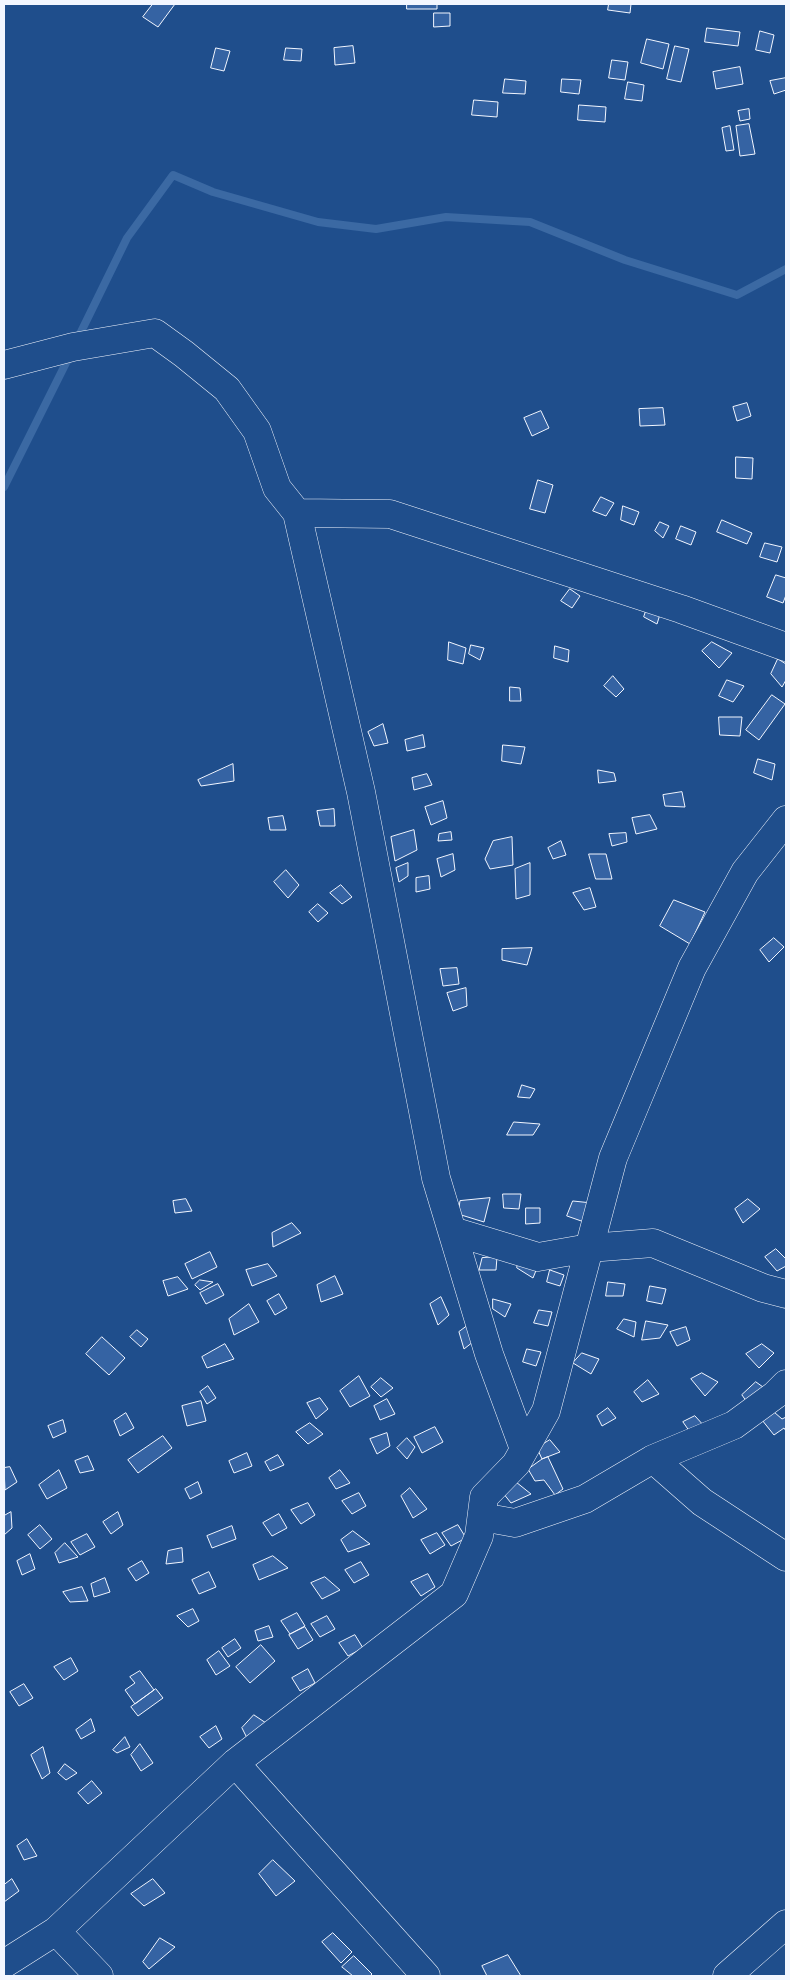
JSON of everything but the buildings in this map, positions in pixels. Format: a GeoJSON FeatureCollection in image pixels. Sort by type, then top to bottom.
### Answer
{"type":"FeatureCollection","features":[{"type":"Feature","properties":{"kind":"street"},"geometry":{"type":"LineString","coordinates":[[4,365],[74,347],[155,333],[184,354],[227,390],[257,431],[277,488],[297,513],[361,792],[436,1178],[489,1354],[524,1449]]}},
{"type":"Feature","properties":{"kind":"street"},"geometry":{"type":"LineString","coordinates":[[297,513],[390,514],[681,609],[786,647]]}},
{"type":"Feature","properties":{"kind":"street"},"geometry":{"type":"LineString","coordinates":[[4,1964],[56,1931],[235,1763],[454,1594],[479,1536],[484,1497],[516,1464],[546,1411],[613,1158],[692,968],[745,872],[786,820]]}},
{"type":"Feature","properties":{"kind":"street"},"geometry":{"type":"LineString","coordinates":[[452,1232],[538,1257],[589,1248],[653,1243],[762,1288],[786,1294]]}},
{"type":"Feature","properties":{"kind":"street"},"geometry":{"type":"LineString","coordinates":[[482,1517],[516,1523],[585,1499],[653,1459],[734,1425],[775,1395],[786,1384]]}},
{"type":"Feature","properties":{"kind":"street"},"geometry":{"type":"LineString","coordinates":[[653,1459],[702,1502],[786,1557]]}},
{"type":"Feature","properties":{"kind":"street"},"geometry":{"type":"LineString","coordinates":[[235,1763],[426,1976]]}},
{"type":"Feature","properties":{"kind":"street"},"geometry":{"type":"LineString","coordinates":[[727,1976],[786,1924]]}},
{"type":"Feature","properties":{"kind":"street"},"geometry":{"type":"LineString","coordinates":[[56,1931],[99,1976]]}},
{"type":"Feature","properties":{"kind":"waterway"},"geometry":{"type":"LineString","coordinates":[[77,340],[127,238],[173,175],[213,192],[318,222],[376,229],[446,217],[530,222],[625,260],[737,295],[786,269]]}},
{"type":"Feature","properties":{"kind":"waterway"},"geometry":{"type":"LineString","coordinates":[[4,487],[70,355]]}}]}
